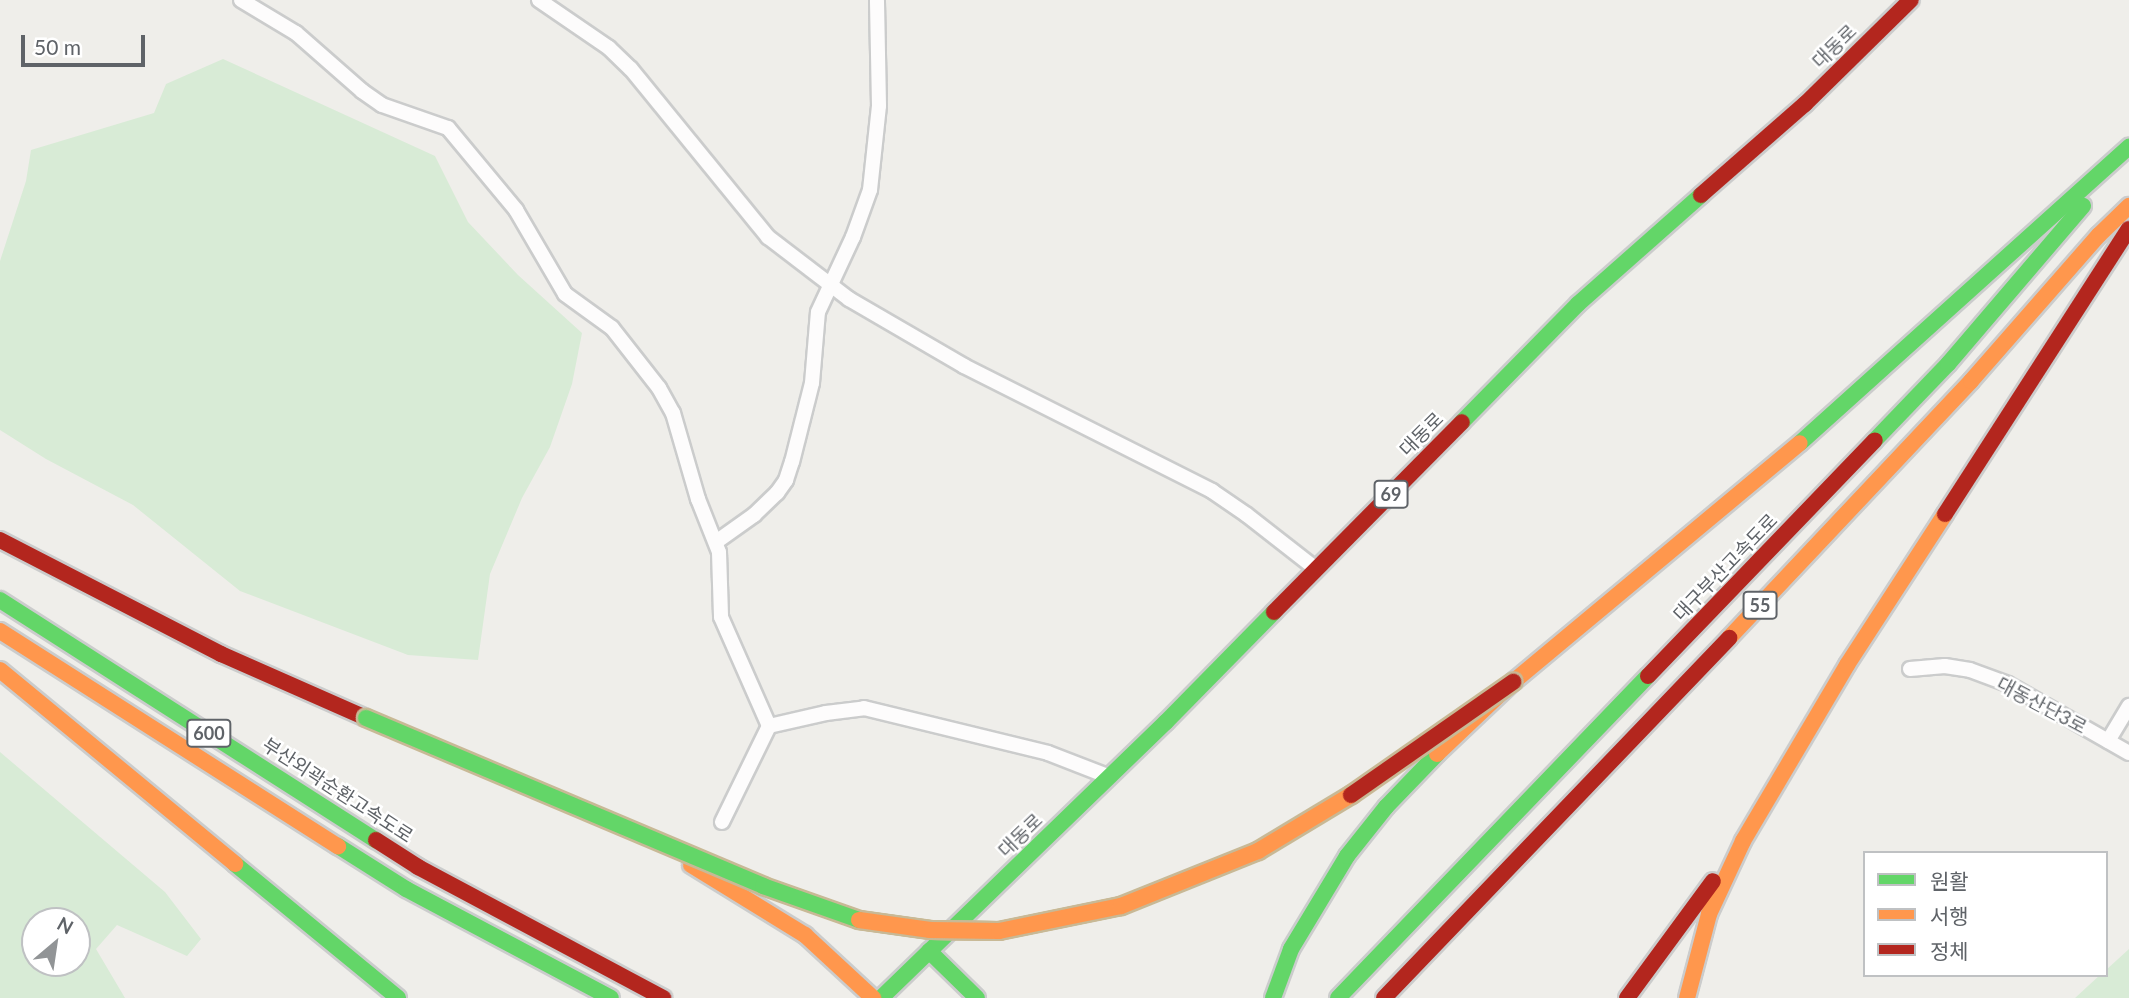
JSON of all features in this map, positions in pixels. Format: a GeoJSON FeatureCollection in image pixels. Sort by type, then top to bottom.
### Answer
{"type":"FeatureCollection","features":[{"type":"Feature","properties":{"kind":"main road","name":"대동로"},"geometry":{"type":"LineString","coordinates":[[881,998],[1110,777],[1578,304],[1805,104],[1911,0]]}},
{"type":"Feature","properties":{"kind":"main road"},"geometry":{"type":"LineString","coordinates":[[453,757],[763,887],[856,919],[930,930],[999,931],[1121,906],[1258,851],[1331,809],[1513,682],[1786,456],[2129,149]]}},
{"type":"Feature","properties":{"kind":"main road","name":"대구부산고속도로"},"geometry":{"type":"LineString","coordinates":[[1338,998],[1948,364],[2129,149]]}},
{"type":"Feature","properties":{"kind":"main road","name":"55"},"geometry":{"type":"LineString","coordinates":[[1384,998],[1858,503],[1971,381],[2099,234],[2129,205]]}},
{"type":"Feature","properties":{"kind":"main road"},"geometry":{"type":"LineString","coordinates":[[1687,998],[1694,962],[1709,914],[1743,841],[1847,664],[2129,229]]}},
{"type":"Feature","properties":{"kind":"main road"},"geometry":{"type":"LineString","coordinates":[[0,540],[221,654],[701,869],[805,935],[873,998]]}},
{"type":"Feature","properties":{"kind":"main road","name":"부산외곽순환고속도로"},"geometry":{"type":"LineString","coordinates":[[0,600],[418,867],[663,998]]}},
{"type":"Feature","properties":{"kind":"main road","name":"600"},"geometry":{"type":"LineString","coordinates":[[0,631],[406,889],[611,998]]}},
{"type":"Feature","properties":{"kind":"main road"},"geometry":{"type":"LineString","coordinates":[[0,670],[398,998]]}},
{"type":"Feature","properties":{"kind":"main road"},"geometry":{"type":"LineString","coordinates":[[1273,998],[1291,949],[1347,856],[1386,807],[1513,682]]}},
{"type":"Feature","properties":{"kind":"main road"},"geometry":{"type":"LineString","coordinates":[[1627,998],[1743,841]]}},
{"type":"Feature","properties":{"kind":"main road"},"geometry":{"type":"LineString","coordinates":[[332,946],[385,998]]}},
{"type":"Feature","properties":{"kind":"main road"},"geometry":{"type":"LineString","coordinates":[[929,951],[977,998]]}},
{"type":"Feature","properties":{"kind":"street"},"geometry":{"type":"LineString","coordinates":[[241,0],[296,33],[362,91],[382,104],[448,128],[516,210],[565,294],[612,328],[659,388],[673,413],[698,499],[716,542],[721,617],[769,726],[722,822]]}},
{"type":"Feature","properties":{"kind":"street"},"geometry":{"type":"LineString","coordinates":[[539,0],[609,48],[631,69],[768,237],[859,305],[964,366],[1212,492],[1247,515],[1315,569]]}},
{"type":"Feature","properties":{"kind":"street"},"geometry":{"type":"LineString","coordinates":[[716,542],[754,515],[786,480],[808,402],[818,312],[829,283],[853,237],[870,190],[879,106],[877,0]]}},
{"type":"Feature","properties":{"kind":"street","name":"대동산단3로"},"geometry":{"type":"LineString","coordinates":[[1910,669],[1945,666],[2008,684],[2129,753]]}},
{"type":"Feature","properties":{"kind":"street"},"geometry":{"type":"LineString","coordinates":[[2108,741],[2129,706]]}},
{"type":"Feature","properties":{"kind":"street"},"geometry":{"type":"LineString","coordinates":[[769,726],[864,708],[1048,753],[1110,777]]}},
{"type":"Feature","properties":{"kind":"green space"},"geometry":{"type":"Polygon","coordinates":[[[223,59],[435,156],[468,222],[518,275],[582,333],[572,384],[550,447],[522,498],[490,574],[478,660],[408,655],[240,591],[133,505],[46,459],[0,430],[0,261],[26,181],[31,150],[154,113],[166,84],[223,59]]]}},
{"type":"Feature","properties":{"kind":"green space"},"geometry":{"type":"Polygon","coordinates":[[[0,752],[165,892],[201,939],[187,956],[117,925],[96,949],[125,998],[0,998],[0,752]]]}},
{"type":"Feature","properties":{"kind":"green space"},"geometry":{"type":"Polygon","coordinates":[[[2129,949],[2129,998],[2075,998],[2098,977],[2108,977],[2108,968],[2129,949]]]}},
{"type":"Feature","properties":{"kind":"traffic: fast"},"geometry":{"type":"LineString","coordinates":[[1800,443],[2129,147]]}},
{"type":"Feature","properties":{"kind":"traffic: fast"},"geometry":{"type":"LineString","coordinates":[[1462,422],[1578,304],[1701,195]]}},
{"type":"Feature","properties":{"kind":"traffic: fast"},"geometry":{"type":"LineString","coordinates":[[1875,440],[1948,364],[2083,206]]}},
{"type":"Feature","properties":{"kind":"traffic: fast"},"geometry":{"type":"LineString","coordinates":[[0,600],[376,840]]}},
{"type":"Feature","properties":{"kind":"traffic: fast"},"geometry":{"type":"LineString","coordinates":[[881,998],[1166,722],[1274,612]]}},
{"type":"Feature","properties":{"kind":"traffic: fast"},"geometry":{"type":"LineString","coordinates":[[1338,998],[1648,676]]}},
{"type":"Feature","properties":{"kind":"traffic: fast"},"geometry":{"type":"LineString","coordinates":[[366,718],[763,886],[859,920]]}},
{"type":"Feature","properties":{"kind":"traffic: fast"},"geometry":{"type":"LineString","coordinates":[[1273,998],[1291,949],[1347,856],[1386,807],[1437,754]]}},
{"type":"Feature","properties":{"kind":"traffic: fast"},"geometry":{"type":"LineString","coordinates":[[338,846],[406,889],[611,998]]}},
{"type":"Feature","properties":{"kind":"traffic: fast"},"geometry":{"type":"LineString","coordinates":[[235,864],[398,998]]}},
{"type":"Feature","properties":{"kind":"traffic: fast"},"geometry":{"type":"LineString","coordinates":[[929,951],[977,998]]}},
{"type":"Feature","properties":{"kind":"traffic: slow"},"geometry":{"type":"LineString","coordinates":[[1729,638],[1971,381],[2099,235],[2129,206]]}},
{"type":"Feature","properties":{"kind":"traffic: slow"},"geometry":{"type":"LineString","coordinates":[[1437,754],[1513,682],[1800,443]]}},
{"type":"Feature","properties":{"kind":"traffic: slow"},"geometry":{"type":"LineString","coordinates":[[1687,998],[1709,914],[1743,841],[1847,665],[1945,514]]}},
{"type":"Feature","properties":{"kind":"traffic: slow"},"geometry":{"type":"LineString","coordinates":[[0,631],[338,846]]}},
{"type":"Feature","properties":{"kind":"traffic: slow"},"geometry":{"type":"LineString","coordinates":[[0,670],[235,864]]}},
{"type":"Feature","properties":{"kind":"traffic: slow"},"geometry":{"type":"LineString","coordinates":[[859,920],[930,930],[999,931],[1121,906],[1258,851],[1351,795]]}},
{"type":"Feature","properties":{"kind":"traffic: slow"},"geometry":{"type":"LineString","coordinates":[[691,865],[805,935],[873,998]]}},
{"type":"Feature","properties":{"kind":"traffic: jam"},"geometry":{"type":"LineString","coordinates":[[1701,195],[1805,104],[1911,0]]}},
{"type":"Feature","properties":{"kind":"traffic: jam"},"geometry":{"type":"LineString","coordinates":[[1945,514],[2129,229]]}},
{"type":"Feature","properties":{"kind":"traffic: jam"},"geometry":{"type":"LineString","coordinates":[[1274,612],[1462,422]]}},
{"type":"Feature","properties":{"kind":"traffic: jam"},"geometry":{"type":"LineString","coordinates":[[1648,676],[1875,440]]}},
{"type":"Feature","properties":{"kind":"traffic: jam"},"geometry":{"type":"LineString","coordinates":[[0,540],[221,654],[366,718]]}},
{"type":"Feature","properties":{"kind":"traffic: jam"},"geometry":{"type":"LineString","coordinates":[[1384,998],[1729,638]]}},
{"type":"Feature","properties":{"kind":"traffic: jam"},"geometry":{"type":"LineString","coordinates":[[1351,795],[1513,682]]}},
{"type":"Feature","properties":{"kind":"traffic: jam"},"geometry":{"type":"LineString","coordinates":[[376,840],[418,867],[663,998]]}},
{"type":"Feature","properties":{"kind":"traffic: jam"},"geometry":{"type":"LineString","coordinates":[[1627,998],[1713,881]]}}]}
